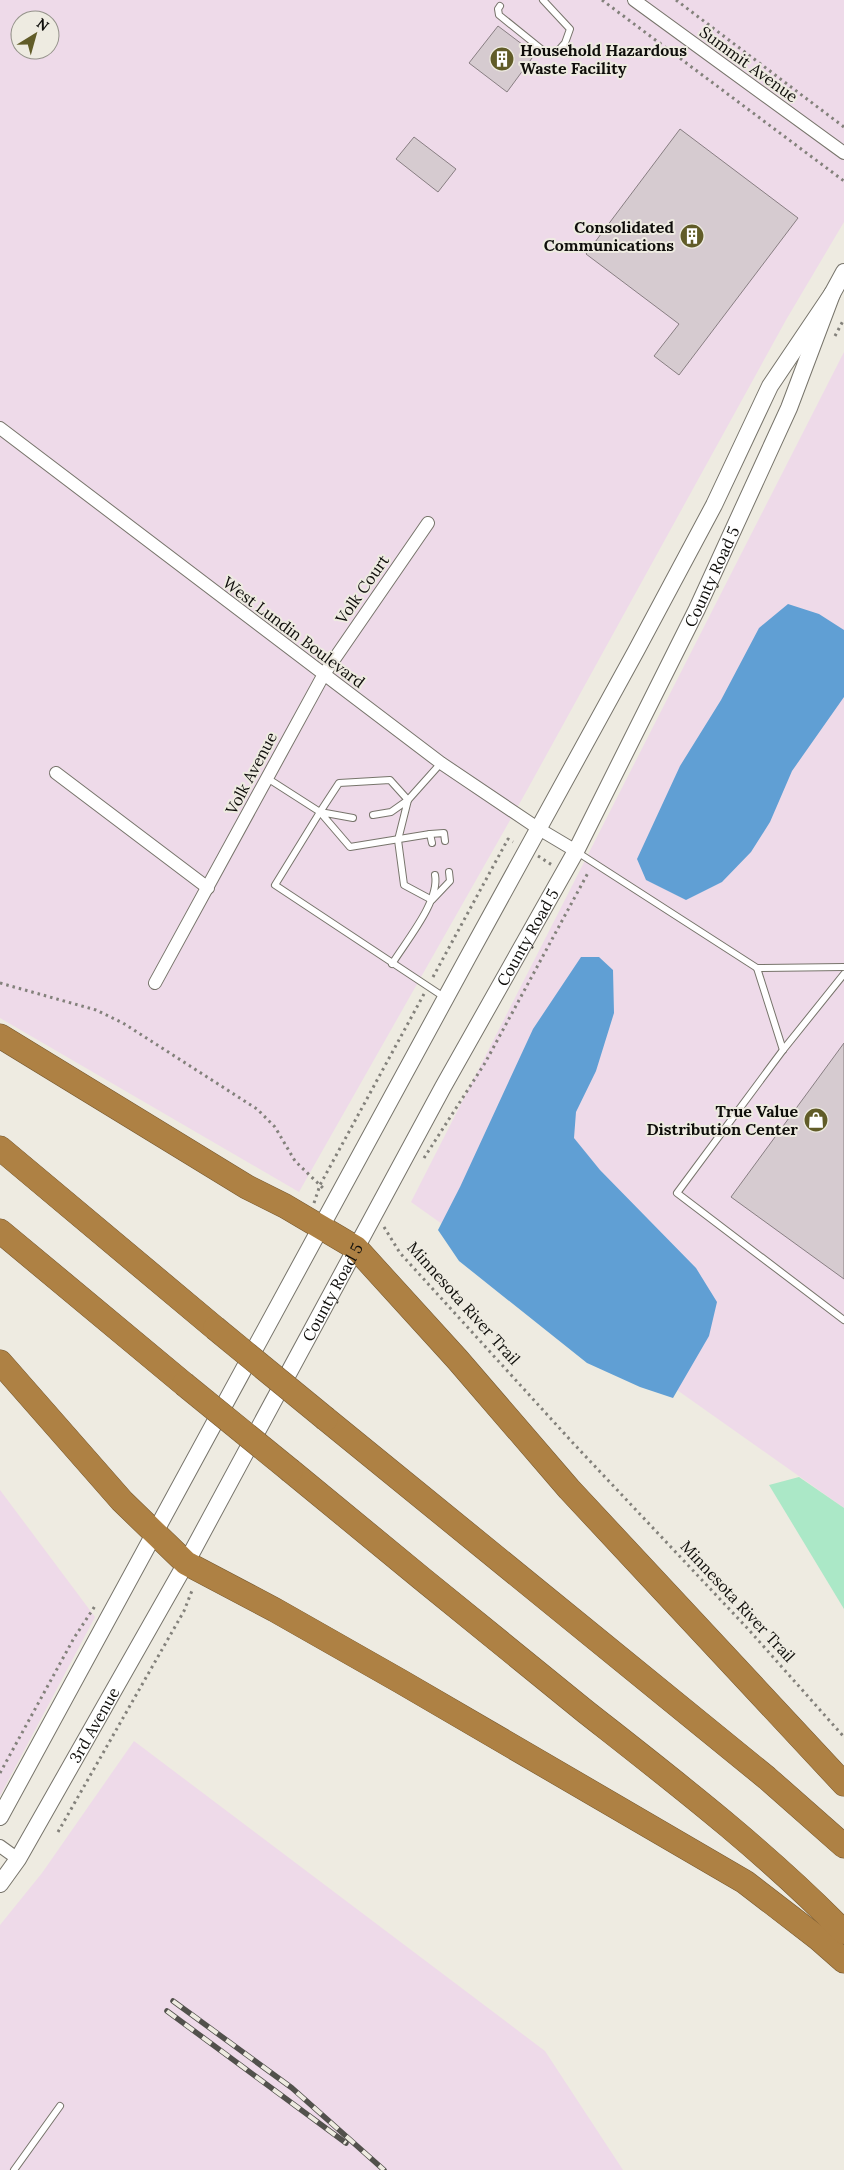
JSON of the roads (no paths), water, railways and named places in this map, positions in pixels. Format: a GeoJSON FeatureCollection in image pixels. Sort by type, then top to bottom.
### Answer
{"type":"FeatureCollection","features":[{"type":"Feature","properties":{"kind":"highway"},"geometry":{"type":"LineString","coordinates":[[0,1036],[247,1187],[356,1248],[457,1359],[569,1488],[844,1784]]}},
{"type":"Feature","properties":{"kind":"highway"},"geometry":{"type":"LineString","coordinates":[[0,1148],[215,1328],[767,1778],[844,1846]]}},
{"type":"Feature","properties":{"kind":"highway"},"geometry":{"type":"LineString","coordinates":[[0,1232],[455,1606],[733,1830],[815,1903],[844,1932]]}},
{"type":"Feature","properties":{"kind":"highway"},"geometry":{"type":"LineString","coordinates":[[0,1362],[79,1454],[186,1563],[358,1657],[632,1814],[745,1882],[819,1939],[844,1961]]}},
{"type":"Feature","properties":{"kind":"street","name":"Summit Avenue"},"geometry":{"type":"LineString","coordinates":[[634,0],[844,154]]}},
{"type":"Feature","properties":{"kind":"street","name":"County Road 5"},"geometry":{"type":"LineString","coordinates":[[155,1533],[714,506],[770,386],[832,294],[844,272]]}},
{"type":"Feature","properties":{"kind":"street","name":"County Road 5"},"geometry":{"type":"LineString","coordinates":[[186,1563],[443,1087],[576,851],[696,609],[789,408],[832,294]]}},
{"type":"Feature","properties":{"kind":"street","name":"West Lundin Boulevard"},"geometry":{"type":"LineString","coordinates":[[0,428],[440,763],[539,829],[576,851]]}},
{"type":"Feature","properties":{"kind":"street","name":"Volk Court"},"geometry":{"type":"LineString","coordinates":[[324,674],[428,523]]}},
{"type":"Feature","properties":{"kind":"street","name":"Volk Avenue"},"geometry":{"type":"LineString","coordinates":[[156,983],[324,674]]}},
{"type":"Feature","properties":{"kind":"street"},"geometry":{"type":"LineString","coordinates":[[56,773],[208,888]]}},
{"type":"Feature","properties":{"kind":"street"},"geometry":{"type":"LineString","coordinates":[[0,1817],[155,1533]]}},
{"type":"Feature","properties":{"kind":"street","name":"3rd Avenue"},"geometry":{"type":"LineString","coordinates":[[0,1884],[18,1860],[186,1563]]}},
{"type":"Feature","properties":{"kind":"street"},"geometry":{"type":"LineString","coordinates":[[0,1846],[18,1860]]}},
{"type":"Feature","properties":{"kind":"lane"},"geometry":{"type":"LineString","coordinates":[[500,6],[498,9],[499,15],[530,41],[545,52],[557,52],[566,43],[570,29],[543,0]]}},
{"type":"Feature","properties":{"kind":"lane"},"geometry":{"type":"LineString","coordinates":[[373,815],[391,812],[408,800],[440,763]]}},
{"type":"Feature","properties":{"kind":"lane"},"geometry":{"type":"LineString","coordinates":[[267,778],[320,812],[350,847],[444,833],[445,841]]}},
{"type":"Feature","properties":{"kind":"lane"},"geometry":{"type":"LineString","coordinates":[[408,800],[390,780],[339,783],[275,885],[446,998]]}},
{"type":"Feature","properties":{"kind":"lane"},"geometry":{"type":"LineString","coordinates":[[408,800],[398,840],[404,885],[432,900]]}},
{"type":"Feature","properties":{"kind":"lane"},"geometry":{"type":"LineString","coordinates":[[320,812],[353,818]]}},
{"type":"Feature","properties":{"kind":"lane"},"geometry":{"type":"LineString","coordinates":[[430,834],[432,843]]}},
{"type":"Feature","properties":{"kind":"lane"},"geometry":{"type":"LineString","coordinates":[[576,851],[757,968],[844,967]]}},
{"type":"Feature","properties":{"kind":"lane"},"geometry":{"type":"LineString","coordinates":[[392,964],[432,900],[450,881],[449,872]]}},
{"type":"Feature","properties":{"kind":"lane"},"geometry":{"type":"LineString","coordinates":[[432,900],[436,883],[435,875]]}},
{"type":"Feature","properties":{"kind":"lane"},"geometry":{"type":"LineString","coordinates":[[757,968],[783,1050]]}},
{"type":"Feature","properties":{"kind":"lane"},"geometry":{"type":"LineString","coordinates":[[844,974],[783,1050],[677,1193],[844,1320]]}},
{"type":"Feature","properties":{"kind":"lane"},"geometry":{"type":"LineString","coordinates":[[14,2170],[60,2106]]}},
{"type":"Feature","properties":{"kind":"water"},"geometry":{"type":"Polygon","coordinates":[[[788,604],[819,614],[844,630],[844,697],[792,771],[770,822],[751,852],[722,882],[686,900],[646,880],[637,859],[680,766],[721,700],[759,628],[788,604]]]}},
{"type":"Feature","properties":{"kind":"water"},"geometry":{"type":"Polygon","coordinates":[[[581,957],[599,957],[613,970],[614,1013],[596,1071],[576,1112],[574,1138],[600,1170],[696,1268],[717,1302],[709,1336],[673,1398],[640,1387],[587,1363],[459,1261],[438,1230],[460,1187],[533,1029],[581,957]]]}},
{"type":"Feature","properties":{"kind":"railway"},"geometry":{"type":"LineString","coordinates":[[173,2001],[292,2088],[384,2170]]}},
{"type":"Feature","properties":{"kind":"railway"},"geometry":{"type":"LineString","coordinates":[[167,2011],[346,2143]]}},
{"type":"Feature","properties":{"kind":"place","name":"Household Hazardous Waste Facility"},"geometry":{"type":"Point","coordinates":[502,59]}},
{"type":"Feature","properties":{"kind":"place","name":"Consolidated Communications"},"geometry":{"type":"Point","coordinates":[692,236]}},
{"type":"Feature","properties":{"kind":"place","name":"True Value Distribution Center"},"geometry":{"type":"Point","coordinates":[816,1120]}}]}
